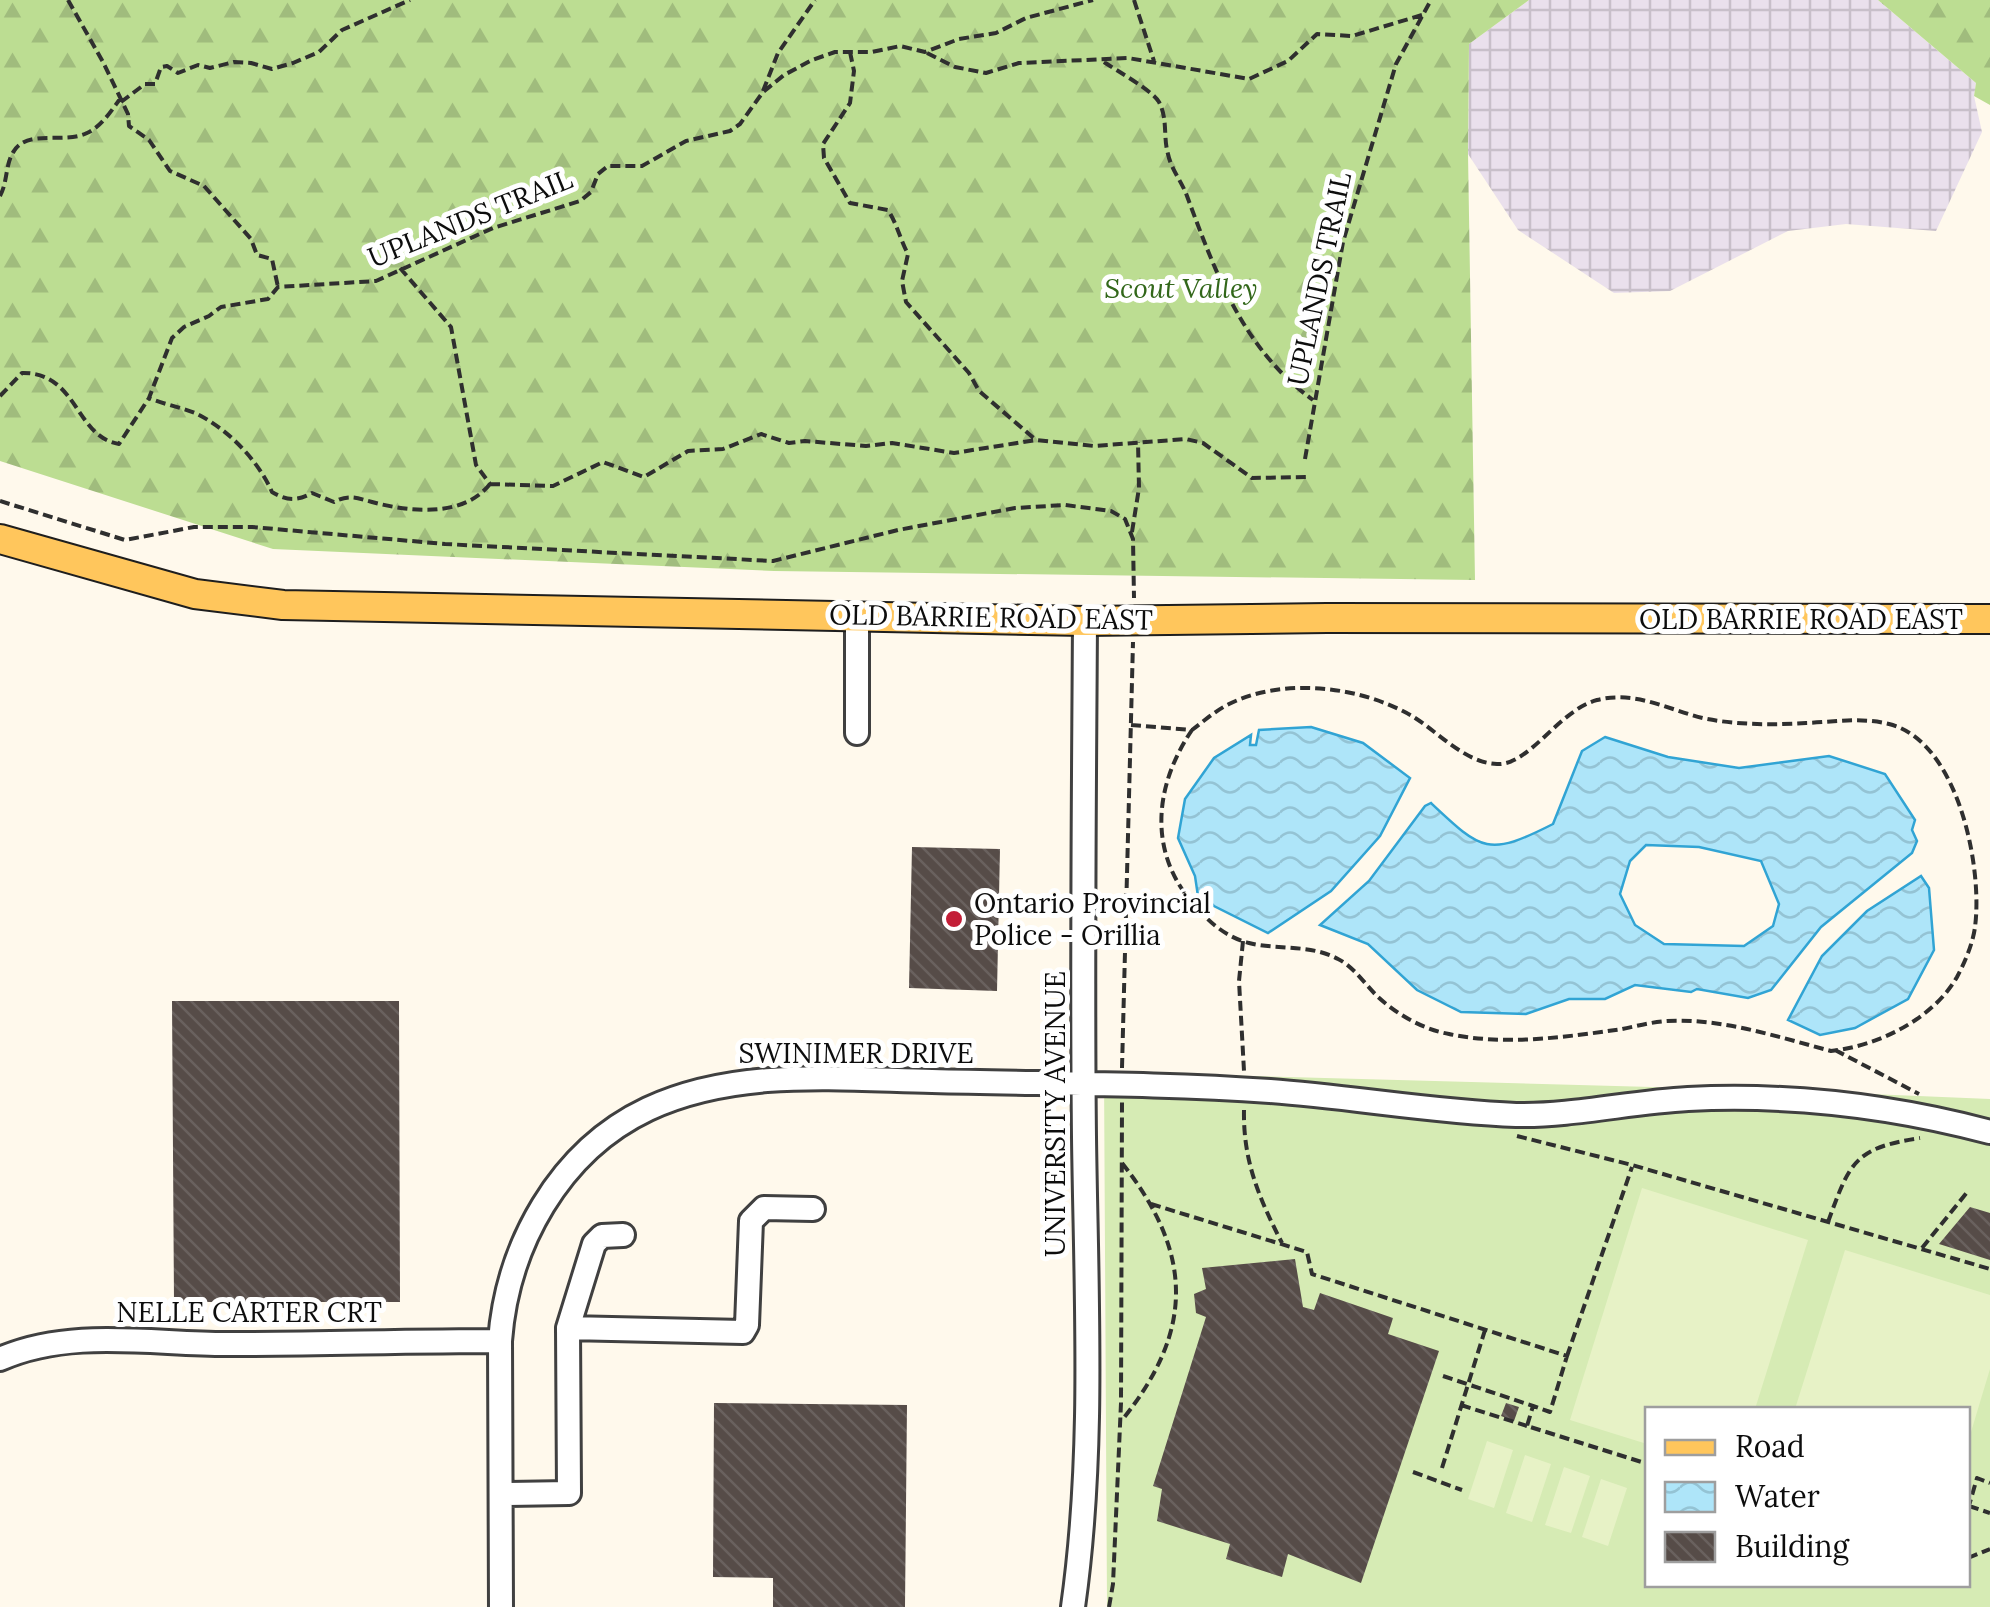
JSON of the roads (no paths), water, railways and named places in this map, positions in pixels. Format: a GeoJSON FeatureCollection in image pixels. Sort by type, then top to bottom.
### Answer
{"type":"FeatureCollection","features":[{"type":"Feature","properties":{"kind":"main road","name":"OLD BARRIE ROAD EAST"},"geometry":{"type":"LineString","coordinates":[[0,539],[195,594],[284,605],[1085,621],[1990,619]]}},
{"type":"Feature","properties":{"kind":"street"},"geometry":{"type":"LineString","coordinates":[[857,616],[857,733]]}},
{"type":"Feature","properties":{"kind":"street","name":"UNIVERSITY AVENUE"},"geometry":{"type":"LineString","coordinates":[[1073,1607],[1087,1390],[1085,621]]}},
{"type":"Feature","properties":{"kind":"street","name":"SWINIMER DRIVE"},"geometry":{"type":"LineString","coordinates":[[502,1607],[500,1341],[503,1302],[512,1266],[547,1199],[595,1144],[648,1109],[689,1093],[751,1080],[1084,1084],[1267,1091],[1518,1115],[1686,1099],[1767,1098],[1912,1112],[1990,1132]]}},
{"type":"Feature","properties":{"kind":"street"},"geometry":{"type":"LineString","coordinates":[[568,1328],[743,1332],[747,1325],[751,1221],[764,1208],[813,1209]]}},
{"type":"Feature","properties":{"kind":"street"},"geometry":{"type":"LineString","coordinates":[[502,1494],[569,1493],[568,1328],[594,1244],[602,1236],[624,1235]]}},
{"type":"Feature","properties":{"kind":"street","name":"NELLE CARTER CRT"},"geometry":{"type":"LineString","coordinates":[[0,1359],[48,1343],[84,1341],[500,1341]]}},
{"type":"Feature","properties":{"kind":"water"},"geometry":{"type":"Polygon","coordinates":[[[1311,727],[1363,743],[1410,778],[1380,836],[1331,891],[1268,933],[1214,906],[1207,898],[1199,903],[1195,876],[1178,838],[1185,799],[1214,758],[1251,735],[1250,745],[1256,745],[1259,730],[1311,727]]]}},
{"type":"Feature","properties":{"kind":"water"},"geometry":{"type":"Polygon","coordinates":[[[1605,737],[1668,757],[1739,768],[1829,756],[1885,774],[1915,820],[1912,830],[1917,841],[1912,853],[1821,927],[1771,990],[1748,998],[1697,989],[1691,992],[1635,985],[1605,999],[1569,999],[1526,1014],[1461,1012],[1417,990],[1368,944],[1320,925],[1369,881],[1431,803],[1462,831],[1487,844],[1514,841],[1553,824],[1582,751],[1605,737]],[[1646,845],[1630,861],[1620,894],[1635,925],[1664,944],[1744,946],[1773,926],[1779,904],[1761,861],[1699,847],[1646,845]]]}},
{"type":"Feature","properties":{"kind":"water"},"geometry":{"type":"Polygon","coordinates":[[[1921,876],[1929,888],[1934,950],[1908,999],[1855,1028],[1820,1035],[1788,1020],[1822,956],[1867,911],[1921,876]]]}},
{"type":"Feature","properties":{"kind":"place","name":"Ontario Provincial Police - Orillia"},"geometry":{"type":"Point","coordinates":[954,919]}},
{"type":"Feature","properties":{"kind":"park label","name":"Scout Valley"},"geometry":{"type":"Point","coordinates":[1181,288]}}]}
